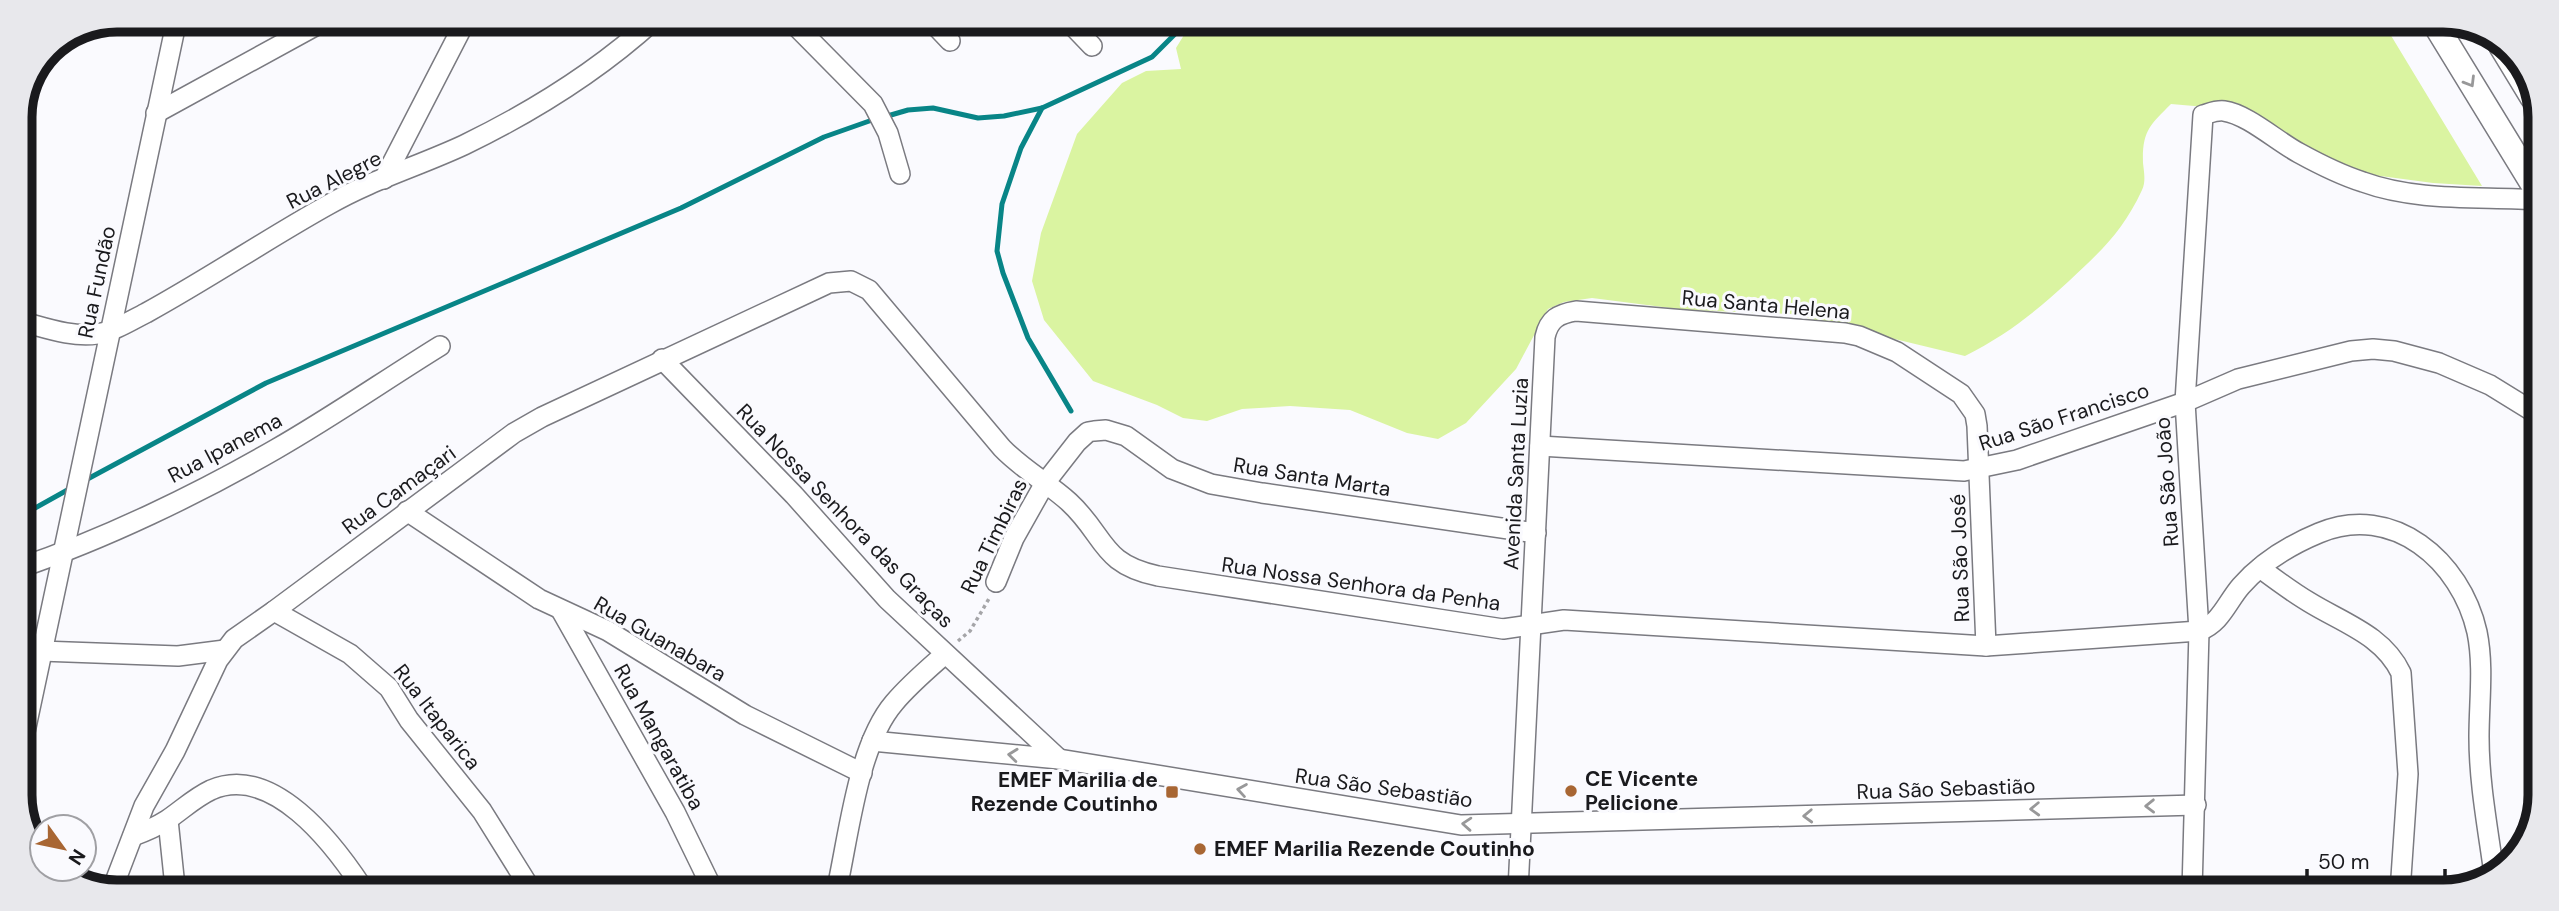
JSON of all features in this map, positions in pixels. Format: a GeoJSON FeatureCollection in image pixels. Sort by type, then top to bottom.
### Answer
{"type":"FeatureCollection","features":[{"type":"Feature","properties":{"kind":"main road"},"geometry":{"type":"LineString","coordinates":[[2440,32],[2527,175]]}},
{"type":"Feature","properties":{"kind":"street","name":"Rua Fundão"},"geometry":{"type":"LineString","coordinates":[[32,696],[174,32]]}},
{"type":"Feature","properties":{"kind":"street"},"geometry":{"type":"LineString","coordinates":[[156,113],[303,32]]}},
{"type":"Feature","properties":{"kind":"street"},"geometry":{"type":"LineString","coordinates":[[384,179],[460,32]]}},
{"type":"Feature","properties":{"kind":"street","name":"Rua Alegre"},"geometry":{"type":"LineString","coordinates":[[32,324],[71,333],[99,334],[110,330],[174,298],[355,190],[463,145],[507,122],[587,74],[641,32]]}},
{"type":"Feature","properties":{"kind":"street"},"geometry":{"type":"LineString","coordinates":[[802,32],[873,104],[888,134],[900,174]]}},
{"type":"Feature","properties":{"kind":"street"},"geometry":{"type":"LineString","coordinates":[[941,32],[950,41]]}},
{"type":"Feature","properties":{"kind":"street"},"geometry":{"type":"LineString","coordinates":[[1079,32],[1092,46]]}},
{"type":"Feature","properties":{"kind":"street","name":"Rua São João"},"geometry":{"type":"LineString","coordinates":[[2193,880],[2199,631],[2185,402],[2203,115],[2224,111],[2237,115],[2299,154],[2363,182],[2396,191],[2430,196],[2527,199]]}},
{"type":"Feature","properties":{"kind":"street","name":"Rua Camaçari"},"geometry":{"type":"LineString","coordinates":[[116,880],[144,806],[175,751],[225,650],[239,634],[514,433],[569,403],[829,283],[851,281]]}},
{"type":"Feature","properties":{"kind":"street","name":"Rua Nossa Senhora da Penha"},"geometry":{"type":"LineString","coordinates":[[851,281],[869,290],[1015,461],[1072,504],[1113,557],[1123,565],[1145,574],[1503,629],[1564,620],[1986,646],[2199,631]]}},
{"type":"Feature","properties":{"kind":"street","name":"Rua Santa Helena"},"geometry":{"type":"LineString","coordinates":[[1557,316],[1576,311],[1616,314],[1845,333],[1871,341],[1897,352],[1961,394],[1975,414],[1980,469]]}},
{"type":"Feature","properties":{"kind":"street","name":"Avenida Santa Luzia"},"geometry":{"type":"LineString","coordinates":[[1519,880],[1545,337],[1547,328],[1557,316]]}},
{"type":"Feature","properties":{"kind":"street","name":"Rua Ipanema"},"geometry":{"type":"LineString","coordinates":[[32,564],[62,554],[237,471],[440,346]]}},
{"type":"Feature","properties":{"kind":"street","name":"Rua São Francisco"},"geometry":{"type":"LineString","coordinates":[[1540,446],[1945,471],[1980,469],[2017,460],[2185,402],[2238,379],[2320,358],[2374,349],[2413,355],[2439,363],[2490,385],[2527,408]]}},
{"type":"Feature","properties":{"kind":"street","name":"Rua Nossa Senhora das Graças"},"geometry":{"type":"LineString","coordinates":[[662,359],[794,495],[887,599],[1059,759]]}},
{"type":"Feature","properties":{"kind":"street","name":"Rua Santa Marta"},"geometry":{"type":"LineString","coordinates":[[1094,431],[1106,430],[1126,436],[1172,469],[1211,484],[1262,494],[1536,533]]}},
{"type":"Feature","properties":{"kind":"street","name":"Rua Timbiras"},"geometry":{"type":"LineString","coordinates":[[996,582],[1014,538],[1045,483],[1077,442],[1088,432],[1094,431]]}},
{"type":"Feature","properties":{"kind":"street","name":"Rua São José"},"geometry":{"type":"LineString","coordinates":[[1980,469],[1986,646]]}},
{"type":"Feature","properties":{"kind":"street","name":"Rua Guanabara"},"geometry":{"type":"LineString","coordinates":[[407,511],[523,589],[608,631],[745,715],[862,774]]}},
{"type":"Feature","properties":{"kind":"street"},"geometry":{"type":"LineString","coordinates":[[2199,631],[2214,624],[2234,594],[2260,568],[2286,548],[2320,532],[2336,527],[2367,525],[2396,532],[2423,544],[2455,580],[2476,631],[2481,679],[2481,778],[2493,863]]}},
{"type":"Feature","properties":{"kind":"street"},"geometry":{"type":"LineString","coordinates":[[2260,568],[2311,604],[2375,639],[2396,661],[2401,673],[2408,774],[2401,880]]}},
{"type":"Feature","properties":{"kind":"street","name":"Rua Mangaratiba"},"geometry":{"type":"LineString","coordinates":[[561,610],[676,812],[708,880]]}},
{"type":"Feature","properties":{"kind":"street","name":"Rua Itaparica"},"geometry":{"type":"LineString","coordinates":[[274,611],[350,654],[389,688],[409,720],[482,811],[525,880]]}},
{"type":"Feature","properties":{"kind":"street"},"geometry":{"type":"LineString","coordinates":[[41,651],[178,656],[225,650]]}},
{"type":"Feature","properties":{"kind":"street"},"geometry":{"type":"LineString","coordinates":[[839,880],[872,741],[894,703],[945,654]]}},
{"type":"Feature","properties":{"kind":"street","name":"Rua São Sebastião"},"geometry":{"type":"LineString","coordinates":[[872,741],[1059,759],[1461,825],[2196,805]]}},
{"type":"Feature","properties":{"kind":"street"},"geometry":{"type":"LineString","coordinates":[[133,836],[167,820],[199,796],[214,789],[246,784],[262,789],[290,805],[317,830],[356,880]]}},
{"type":"Feature","properties":{"kind":"street"},"geometry":{"type":"LineString","coordinates":[[167,820],[174,880]]}},
{"type":"Feature","properties":{"kind":"path","name":"Rua Timbiras"},"geometry":{"type":"LineString","coordinates":[[945,654],[970,631],[989,601],[996,582]]}},
{"type":"Feature","properties":{"kind":"green space"},"geometry":{"type":"Polygon","coordinates":[[[1186,32],[2389,32],[2482,186],[2433,183],[2358,173],[2321,157],[2240,110],[2171,104],[2149,129],[2143,152],[2143,187],[2111,239],[2032,313],[1994,340],[1965,356],[1791,314],[1686,310],[1592,298],[1564,302],[1548,309],[1516,369],[1466,423],[1438,439],[1407,433],[1350,410],[1290,406],[1242,409],[1207,421],[1183,418],[1157,405],[1093,381],[1044,320],[1032,281],[1041,233],[1077,134],[1122,83],[1146,71],[1181,69],[1176,48],[1186,32]]]}},
{"type":"Feature","properties":{"kind":"waterway"},"geometry":{"type":"LineString","coordinates":[[884,117],[908,110],[933,108],[978,118],[1042,108],[1152,57],[1177,32]]}},
{"type":"Feature","properties":{"kind":"waterway"},"geometry":{"type":"LineString","coordinates":[[1042,108],[1021,148],[1002,204],[997,251],[1028,338],[1071,411]]}},
{"type":"Feature","properties":{"kind":"waterway"},"geometry":{"type":"LineString","coordinates":[[82,482],[266,383],[681,208],[824,137],[875,119]]}},
{"type":"Feature","properties":{"kind":"waterway"},"geometry":{"type":"LineString","coordinates":[[32,510],[71,488]]}},
{"type":"Feature","properties":{"kind":"place","name":"CE Vicente Pelicione"},"geometry":{"type":"Point","coordinates":[1571,791]}},
{"type":"Feature","properties":{"kind":"place","name":"EMEF Marilia de Rezende Coutinho"},"geometry":{"type":"Point","coordinates":[1172,792]}},
{"type":"Feature","properties":{"kind":"place","name":"EMEF Marilia Rezende Coutinho"},"geometry":{"type":"Point","coordinates":[1200,849]}}]}
